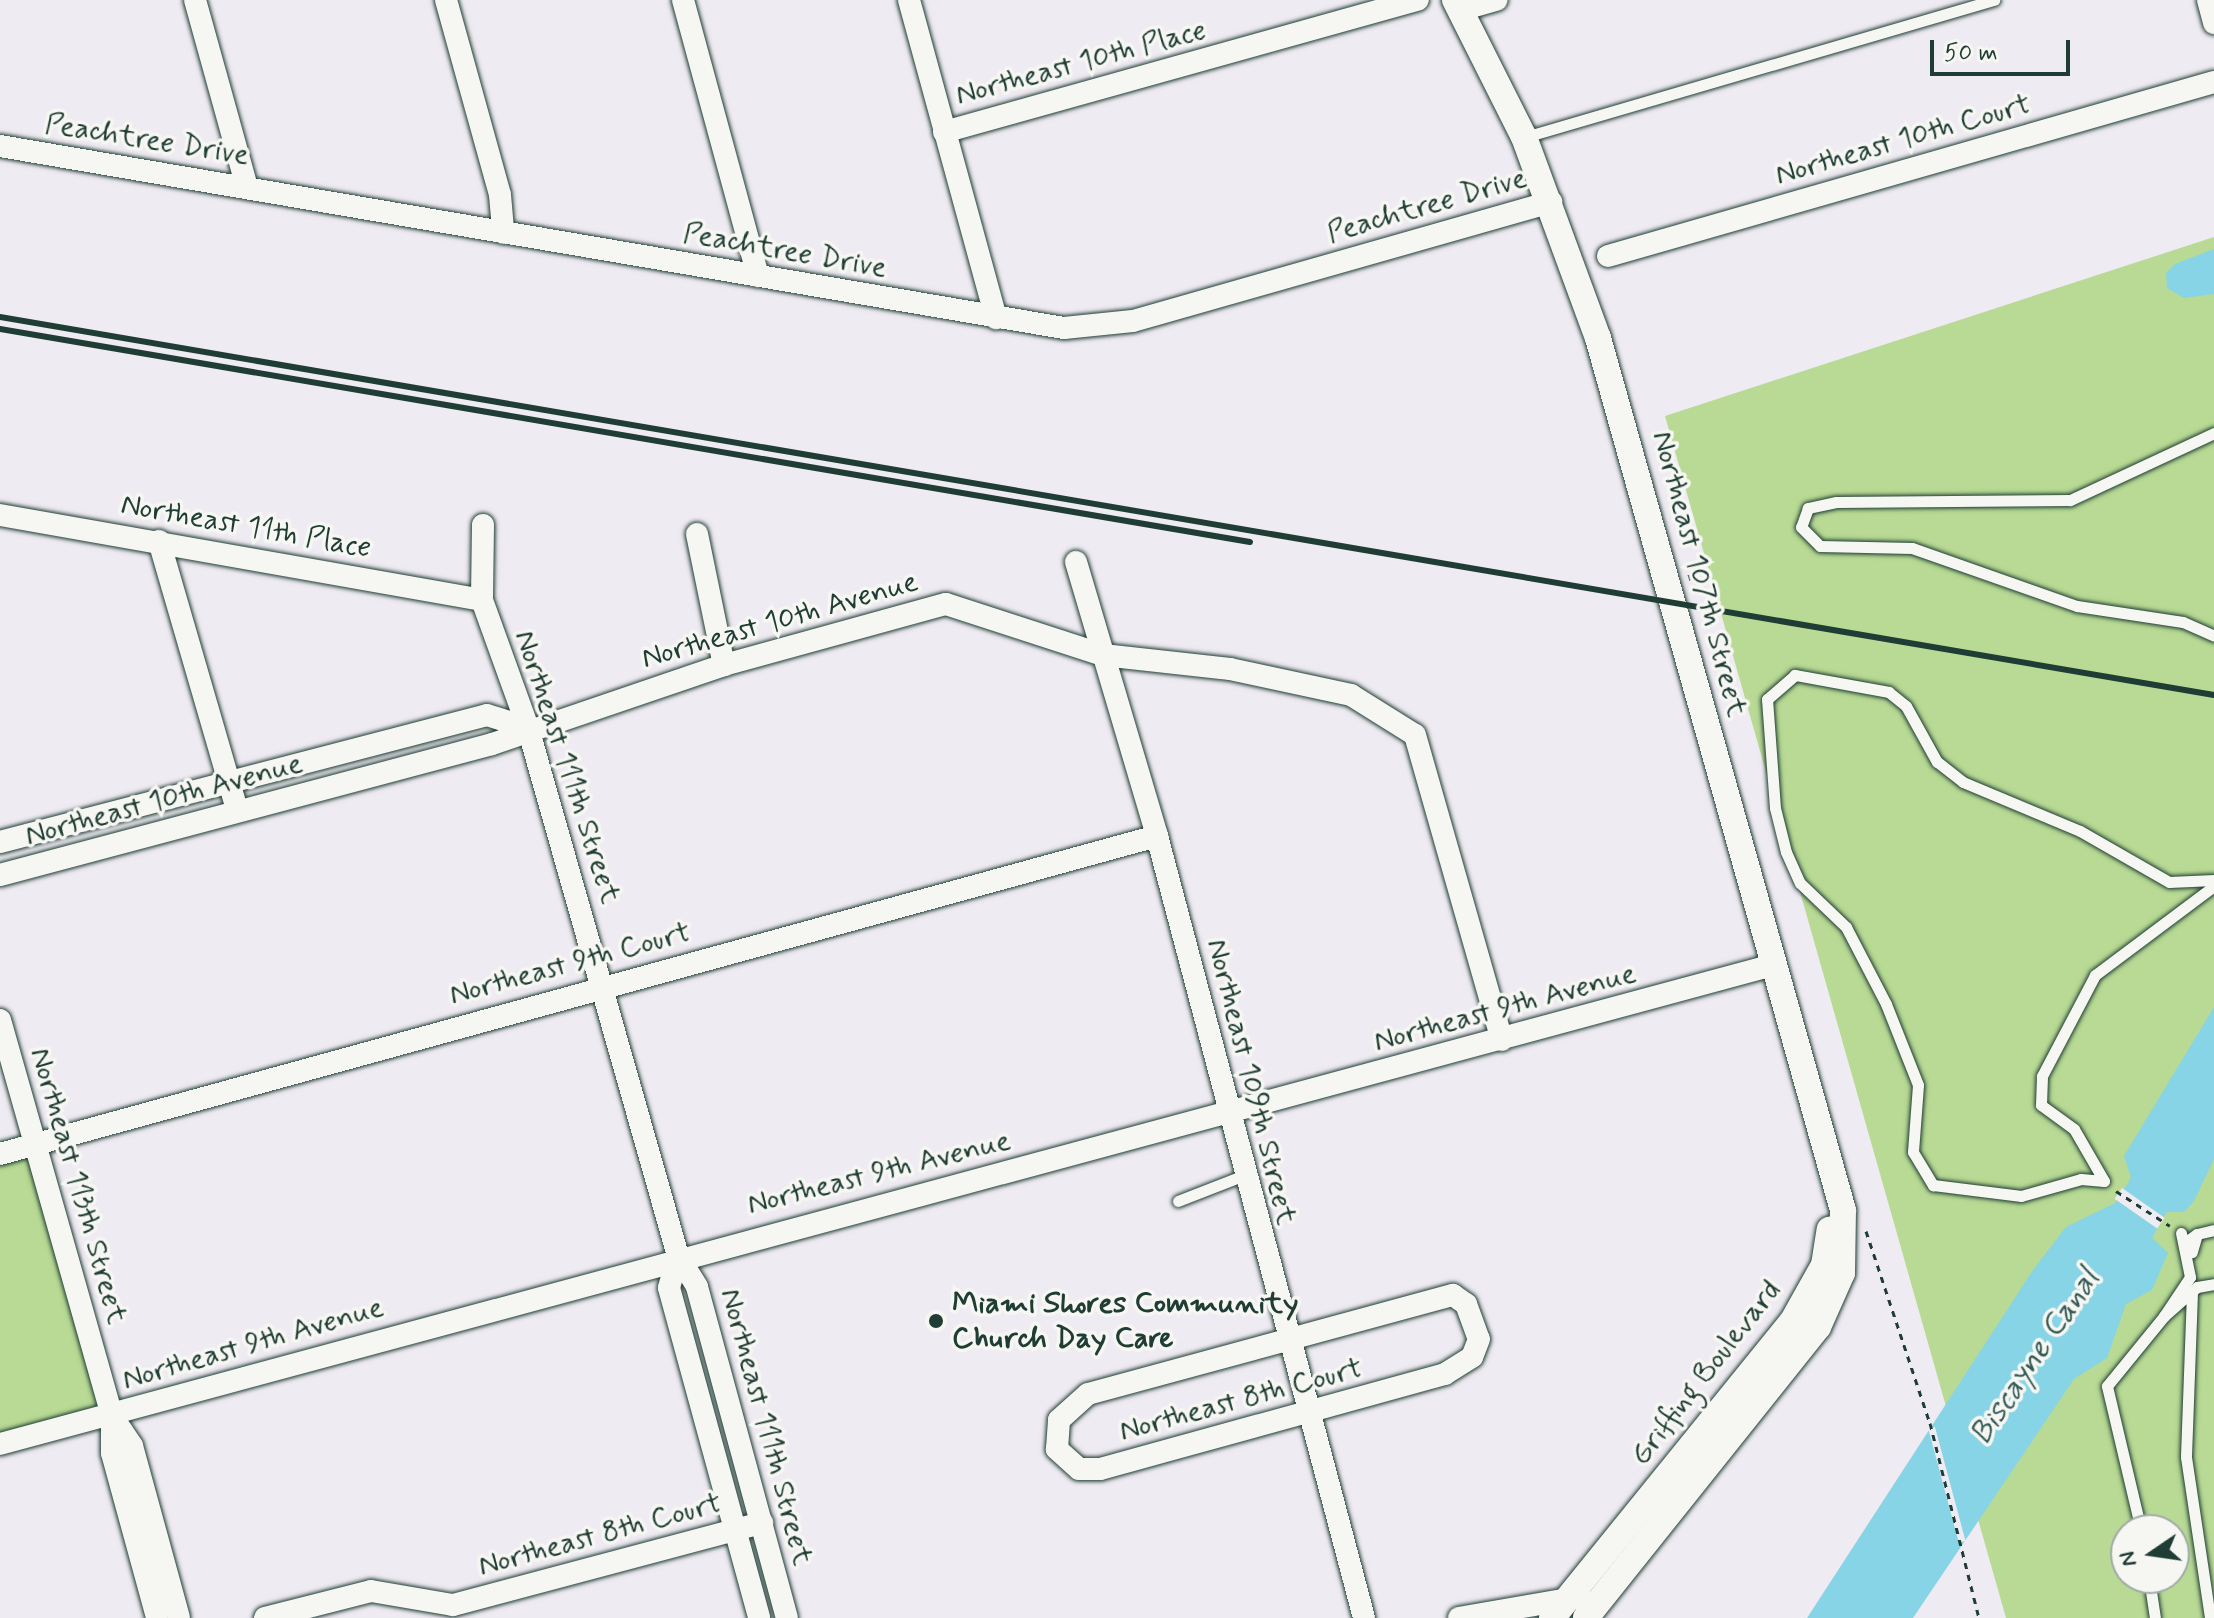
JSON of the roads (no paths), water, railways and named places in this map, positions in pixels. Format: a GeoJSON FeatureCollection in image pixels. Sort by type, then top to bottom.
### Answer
{"type":"FeatureCollection","features":[{"type":"Feature","properties":{"kind":"street"},"geometry":{"type":"LineString","coordinates":[[195,0],[247,187]]}},
{"type":"Feature","properties":{"kind":"street"},"geometry":{"type":"LineString","coordinates":[[446,0],[500,195],[503,233]]}},
{"type":"Feature","properties":{"kind":"street"},"geometry":{"type":"LineString","coordinates":[[683,0],[758,276]]}},
{"type":"Feature","properties":{"kind":"street"},"geometry":{"type":"LineString","coordinates":[[909,0],[996,318]]}},
{"type":"Feature","properties":{"kind":"street","name":"Northeast 10th Place"},"geometry":{"type":"LineString","coordinates":[[944,132],[1418,0]]}},
{"type":"Feature","properties":{"kind":"street"},"geometry":{"type":"LineString","coordinates":[[1458,5],[1497,0]]}},
{"type":"Feature","properties":{"kind":"street"},"geometry":{"type":"LineString","coordinates":[[2208,0],[2214,23]]}},
{"type":"Feature","properties":{"kind":"street","name":"Northeast 107th Street"},"geometry":{"type":"LineString","coordinates":[[1458,5],[1524,137],[1551,202],[1619,406],[1832,1182]]}},
{"type":"Feature","properties":{"kind":"street","name":"Northeast 10th Court"},"geometry":{"type":"LineString","coordinates":[[1608,256],[2214,82]]}},
{"type":"Feature","properties":{"kind":"street","name":"Peachtree Drive"},"geometry":{"type":"LineString","coordinates":[[0,146],[996,318],[1108,327],[1551,202]]}},
{"type":"Feature","properties":{"kind":"street","name":"Northeast 11th Place"},"geometry":{"type":"LineString","coordinates":[[0,515],[482,600]]}},
{"type":"Feature","properties":{"kind":"street","name":"Northeast 111th Street"},"geometry":{"type":"LineString","coordinates":[[483,525],[482,600],[528,728],[678,1256],[697,1287],[787,1618]]}},
{"type":"Feature","properties":{"kind":"street"},"geometry":{"type":"LineString","coordinates":[[697,534],[724,665]]}},
{"type":"Feature","properties":{"kind":"street"},"geometry":{"type":"LineString","coordinates":[[159,541],[237,810]]}},
{"type":"Feature","properties":{"kind":"street","name":"Northeast 109th Street"},"geometry":{"type":"LineString","coordinates":[[1076,562],[1157,836],[1242,1176],[1364,1618]]}},
{"type":"Feature","properties":{"kind":"street","name":"Northeast 10th Avenue"},"geometry":{"type":"LineString","coordinates":[[0,875],[528,728],[724,665],[946,604],[1103,655],[1230,669],[1351,695],[1415,735],[1502,1040]]}},
{"type":"Feature","properties":{"kind":"street","name":"Northeast 10th Avenue"},"geometry":{"type":"LineString","coordinates":[[0,842],[228,780],[487,715],[528,728]]}},
{"type":"Feature","properties":{"kind":"street","name":"Northeast 9th Court"},"geometry":{"type":"LineString","coordinates":[[0,1154],[603,985],[1157,836]]}},
{"type":"Feature","properties":{"kind":"street","name":"Northeast 9th Avenue"},"geometry":{"type":"LineString","coordinates":[[0,1444],[678,1256],[1226,1114],[1773,965]]}},
{"type":"Feature","properties":{"kind":"street","name":"Northeast 113th Street"},"geometry":{"type":"LineString","coordinates":[[0,1020],[112,1415],[112,1453],[157,1618]]}},
{"type":"Feature","properties":{"kind":"street","name":"Griffing Boulevard"},"geometry":{"type":"LineString","coordinates":[[1586,1618],[1828,1311],[1845,1242],[1832,1182]]}},
{"type":"Feature","properties":{"kind":"street","name":"Griffing Boulevard"},"geometry":{"type":"LineString","coordinates":[[1559,1608],[1799,1310],[1824,1265],[1832,1182]]}},
{"type":"Feature","properties":{"kind":"street","name":"Northeast 111th Street"},"geometry":{"type":"LineString","coordinates":[[678,1256],[669,1288],[759,1618]]}},
{"type":"Feature","properties":{"kind":"street","name":"Northeast 8th Court"},"geometry":{"type":"LineString","coordinates":[[1453,1295],[1476,1325],[1477,1348],[1456,1369],[1308,1413],[1090,1470],[1069,1464],[1057,1449],[1059,1420],[1088,1394],[1287,1338],[1453,1295]]}},
{"type":"Feature","properties":{"kind":"street","name":"Northeast 113th Street"},"geometry":{"type":"LineString","coordinates":[[112,1415],[132,1446],[179,1618]]}},
{"type":"Feature","properties":{"kind":"street","name":"Northeast 8th Court"},"geometry":{"type":"LineString","coordinates":[[265,1618],[371,1591],[446,1612],[762,1523]]}},
{"type":"Feature","properties":{"kind":"street"},"geometry":{"type":"LineString","coordinates":[[1459,1618],[1559,1608],[1606,1594]]}},
{"type":"Feature","properties":{"kind":"lane"},"geometry":{"type":"LineString","coordinates":[[1524,137],[1994,0]]}},
{"type":"Feature","properties":{"kind":"lane"},"geometry":{"type":"LineString","coordinates":[[2214,433],[2070,500],[1836,502],[1808,508],[1801,527],[1820,546],[1912,548],[2077,606],[2183,622],[2214,636]]}},
{"type":"Feature","properties":{"kind":"lane"},"geometry":{"type":"LineString","coordinates":[[1795,675],[1889,692],[1906,706],[1937,762],[1963,782],[2092,837],[2169,882],[2214,883],[2095,975],[2042,1076],[2041,1105],[2074,1129],[2104,1181],[2081,1179],[2021,1196],[1940,1188],[1919,1171],[1918,1085],[1874,978],[1835,913],[1800,883],[1786,852],[1775,808],[1767,699],[1795,675]]}},
{"type":"Feature","properties":{"kind":"lane"},"geometry":{"type":"LineString","coordinates":[[1178,1201],[1242,1176]]}},
{"type":"Feature","properties":{"kind":"lane"},"geometry":{"type":"LineString","coordinates":[[2137,1514],[2107,1386],[2184,1295],[2191,1254],[2189,1236],[2214,1230]]}},
{"type":"Feature","properties":{"kind":"lane"},"geometry":{"type":"LineString","coordinates":[[2164,1316],[2192,1292],[2214,1284]]}},
{"type":"Feature","properties":{"kind":"lane"},"geometry":{"type":"LineString","coordinates":[[2192,1292],[2186,1457],[2210,1618]]}},
{"type":"Feature","properties":{"kind":"lane"},"geometry":{"type":"LineString","coordinates":[[2151,1594],[2155,1618]]}},
{"type":"Feature","properties":{"kind":"water"},"geometry":{"type":"Polygon","coordinates":[[[2214,249],[2214,294],[2184,298],[2167,288],[2166,273],[2175,264],[2214,249]]]}},
{"type":"Feature","properties":{"kind":"water","name":"Biscayne Canal"},"geometry":{"type":"Polygon","coordinates":[[[2214,1007],[2214,1159],[2194,1201],[2184,1212],[2167,1212],[2152,1238],[2168,1253],[2152,1290],[2126,1304],[2107,1358],[2074,1379],[1913,1618],[1807,1618],[2033,1270],[2066,1227],[2115,1203],[2131,1178],[2124,1156],[2214,1007]]]}},
{"type":"Feature","properties":{"kind":"railway"},"geometry":{"type":"LineString","coordinates":[[0,317],[2214,695]]}},
{"type":"Feature","properties":{"kind":"railway"},"geometry":{"type":"LineString","coordinates":[[0,329],[1250,542]]}},
{"type":"Feature","properties":{"kind":"place","name":"Miami Shores Community Church Day Care"},"geometry":{"type":"Point","coordinates":[936,1321]}}]}
